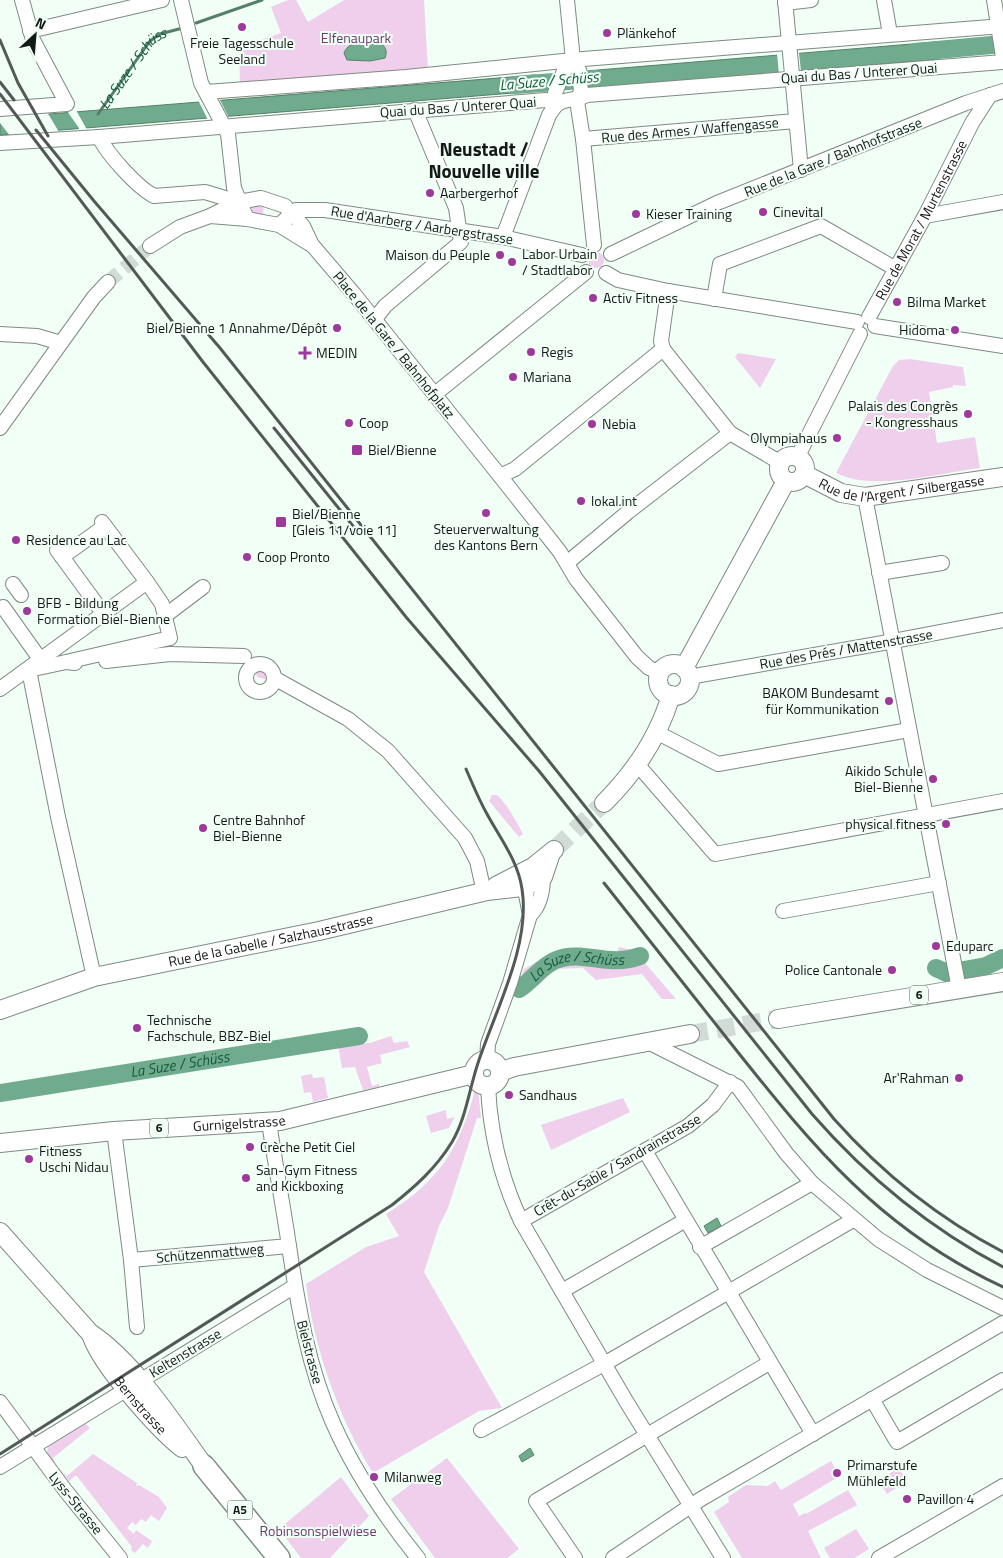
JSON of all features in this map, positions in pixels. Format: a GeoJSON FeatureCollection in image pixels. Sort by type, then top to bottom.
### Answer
{"type":"FeatureCollection","features":[{"type":"Feature","properties":{"kind":"highway","name":"Bernstrasse"},"geometry":{"type":"LineString","coordinates":[[204,1466],[279,1558]]}},
{"type":"Feature","properties":{"kind":"main road"},"geometry":{"type":"LineString","coordinates":[[789,460],[804,464],[804,474],[794,482],[786,481],[779,471],[789,460]]}},
{"type":"Feature","properties":{"kind":"main road","name":"Rue de l'Argent / Silbergasse"},"geometry":{"type":"LineString","coordinates":[[804,474],[841,492],[865,497],[1003,477]]}},
{"type":"Feature","properties":{"kind":"main road"},"geometry":{"type":"LineString","coordinates":[[687,672],[671,665],[660,673],[660,687],[671,695],[679,695],[685,691],[689,684],[687,672],[786,481]]}},
{"type":"Feature","properties":{"kind":"main road"},"geometry":{"type":"LineString","coordinates":[[604,803],[637,764],[656,732],[671,695]]}},
{"type":"Feature","properties":{"kind":"main road"},"geometry":{"type":"LineString","coordinates":[[485,891],[538,872],[553,851]]}},
{"type":"Feature","properties":{"kind":"main road","name":"Rue de la Gabelle / Salzhausstrasse"},"geometry":{"type":"LineString","coordinates":[[0,1010],[94,977],[311,933],[485,891],[527,885],[538,872]]}},
{"type":"Feature","properties":{"kind":"main road","name":"6"},"geometry":{"type":"LineString","coordinates":[[778,1019],[1003,982]]}},
{"type":"Feature","properties":{"kind":"main road"},"geometry":{"type":"LineString","coordinates":[[493,1066],[498,1080],[488,1086],[479,1084],[474,1074],[478,1065],[514,1067],[690,1034]]}},
{"type":"Feature","properties":{"kind":"main road","name":"Gurnigelstrasse"},"geometry":{"type":"LineString","coordinates":[[0,1144],[114,1131],[269,1122],[474,1074]]}},
{"type":"Feature","properties":{"kind":"main road","name":"Bernstrasse"},"geometry":{"type":"LineString","coordinates":[[0,1232],[90,1333],[106,1343],[133,1385],[204,1466]]}},
{"type":"Feature","properties":{"kind":"street"},"geometry":{"type":"LineString","coordinates":[[0,109],[67,104],[30,31],[22,0]]}},
{"type":"Feature","properties":{"kind":"street"},"geometry":{"type":"LineString","coordinates":[[30,31],[162,0]]}},
{"type":"Feature","properties":{"kind":"street"},"geometry":{"type":"LineString","coordinates":[[567,0],[576,65],[594,245]]}},
{"type":"Feature","properties":{"kind":"street"},"geometry":{"type":"LineString","coordinates":[[801,170],[785,1],[811,0]]}},
{"type":"Feature","properties":{"kind":"street"},"geometry":{"type":"LineString","coordinates":[[884,0],[890,34]]}},
{"type":"Feature","properties":{"kind":"street"},"geometry":{"type":"LineString","coordinates":[[994,0],[1003,56]]}},
{"type":"Feature","properties":{"kind":"street"},"geometry":{"type":"LineString","coordinates":[[183,6],[201,83],[214,92],[789,48],[890,34],[1000,29]]}},
{"type":"Feature","properties":{"kind":"street","name":"Quai du Bas / Unterer Quai"},"geometry":{"type":"LineString","coordinates":[[0,143],[100,137],[221,122],[415,110],[556,98],[564,101],[579,95],[792,75],[1003,62]]}},
{"type":"Feature","properties":{"kind":"street"},"geometry":{"type":"LineString","coordinates":[[504,238],[556,98],[564,71],[576,65]]}},
{"type":"Feature","properties":{"kind":"street"},"geometry":{"type":"LineString","coordinates":[[214,92],[221,122],[228,134],[233,184],[238,202],[247,219]]}},
{"type":"Feature","properties":{"kind":"street","name":"Rue de Morat / Murtenstrasse"},"geometry":{"type":"LineString","coordinates":[[789,460],[925,216],[972,123],[996,93]]}},
{"type":"Feature","properties":{"kind":"street","name":"Rue de la Gare / Bahnhofstrasse"},"geometry":{"type":"LineString","coordinates":[[611,254],[701,210],[996,93]]}},
{"type":"Feature","properties":{"kind":"street"},"geometry":{"type":"LineString","coordinates":[[375,319],[385,306],[459,245],[461,231],[456,208],[415,110]]}},
{"type":"Feature","properties":{"kind":"street","name":"Rue des Armes / Waffengasse"},"geometry":{"type":"LineString","coordinates":[[584,139],[796,121]]}},
{"type":"Feature","properties":{"kind":"street"},"geometry":{"type":"LineString","coordinates":[[100,137],[106,149],[144,189],[154,196],[205,192],[238,202]]}},
{"type":"Feature","properties":{"kind":"street"},"geometry":{"type":"LineString","coordinates":[[150,246],[180,227],[210,216],[238,202],[261,198],[280,203],[291,212],[303,226],[313,246]]}},
{"type":"Feature","properties":{"kind":"street"},"geometry":{"type":"LineString","coordinates":[[925,216],[1003,202]]}},
{"type":"Feature","properties":{"kind":"street","name":"Rue d'Aarberg / Aarbergstrasse"},"geometry":{"type":"LineString","coordinates":[[291,212],[300,209],[325,210],[504,238],[582,255]]}},
{"type":"Feature","properties":{"kind":"street"},"geometry":{"type":"LineString","coordinates":[[210,216],[247,219],[279,225],[291,212]]}},
{"type":"Feature","properties":{"kind":"street","name":"Place de la Gare / Bahnhofplatz"},"geometry":{"type":"LineString","coordinates":[[279,225],[313,246],[375,319],[500,476],[567,563],[576,579],[638,657],[649,668],[660,673]]}},
{"type":"Feature","properties":{"kind":"street"},"geometry":{"type":"LineString","coordinates":[[714,299],[720,264],[821,226],[896,269]]}},
{"type":"Feature","properties":{"kind":"street"},"geometry":{"type":"LineString","coordinates":[[594,245],[604,247],[611,254],[612,262],[606,273],[596,276],[586,272],[581,264],[582,255],[589,247],[594,245]]}},
{"type":"Feature","properties":{"kind":"street"},"geometry":{"type":"LineString","coordinates":[[435,394],[586,272]]}},
{"type":"Feature","properties":{"kind":"street"},"geometry":{"type":"LineString","coordinates":[[606,273],[618,280],[672,289],[714,299],[1003,346]]}},
{"type":"Feature","properties":{"kind":"street"},"geometry":{"type":"LineString","coordinates":[[0,428],[94,297],[108,282]]}},
{"type":"Feature","properties":{"kind":"street"},"geometry":{"type":"LineString","coordinates":[[672,289],[661,341],[663,349],[730,433],[789,460]]}},
{"type":"Feature","properties":{"kind":"street"},"geometry":{"type":"LineString","coordinates":[[0,334],[37,336],[61,344]]}},
{"type":"Feature","properties":{"kind":"street"},"geometry":{"type":"LineString","coordinates":[[500,476],[515,469],[663,349]]}},
{"type":"Feature","properties":{"kind":"street"},"geometry":{"type":"LineString","coordinates":[[567,563],[628,512],[730,433]]}},
{"type":"Feature","properties":{"kind":"street"},"geometry":{"type":"LineString","coordinates":[[865,497],[959,989]]}},
{"type":"Feature","properties":{"kind":"street"},"geometry":{"type":"LineString","coordinates":[[29,670],[170,638],[162,604],[104,524],[60,554],[103,613]]}},
{"type":"Feature","properties":{"kind":"street"},"geometry":{"type":"LineString","coordinates":[[879,573],[942,562]]}},
{"type":"Feature","properties":{"kind":"street"},"geometry":{"type":"LineString","coordinates":[[0,690],[147,582]]}},
{"type":"Feature","properties":{"kind":"street"},"geometry":{"type":"LineString","coordinates":[[166,615],[203,586]]}},
{"type":"Feature","properties":{"kind":"street"},"geometry":{"type":"LineString","coordinates":[[3,607],[40,659]]}},
{"type":"Feature","properties":{"kind":"street","name":"Rue des Prés / Mattenstrasse"},"geometry":{"type":"LineString","coordinates":[[687,672],[892,642],[1003,620]]}},
{"type":"Feature","properties":{"kind":"street"},"geometry":{"type":"LineString","coordinates":[[66,662],[82,664],[170,654],[244,656]]}},
{"type":"Feature","properties":{"kind":"street"},"geometry":{"type":"LineString","coordinates":[[29,670],[58,817],[94,977]]}},
{"type":"Feature","properties":{"kind":"street"},"geometry":{"type":"LineString","coordinates":[[274,678],[348,719],[388,751],[469,844],[478,861],[485,891]]}},
{"type":"Feature","properties":{"kind":"street"},"geometry":{"type":"LineString","coordinates":[[656,732],[718,764],[909,730]]}},
{"type":"Feature","properties":{"kind":"street"},"geometry":{"type":"LineString","coordinates":[[637,764],[715,854],[1003,801]]}},
{"type":"Feature","properties":{"kind":"street"},"geometry":{"type":"LineString","coordinates":[[530,915],[535,911],[543,887],[538,872]]}},
{"type":"Feature","properties":{"kind":"street"},"geometry":{"type":"LineString","coordinates":[[783,912],[939,883]]}},
{"type":"Feature","properties":{"kind":"street"},"geometry":{"type":"LineString","coordinates":[[493,1066],[488,1044],[510,983],[530,915],[526,895],[527,885]]}},
{"type":"Feature","properties":{"kind":"street"},"geometry":{"type":"LineString","coordinates":[[648,1042],[730,1082],[744,1094],[781,1146],[812,1183],[853,1220],[907,1258],[1003,1308]]}},
{"type":"Feature","properties":{"kind":"street","name":"Crêt-du-Sable / Sandrainstrasse"},"geometry":{"type":"LineString","coordinates":[[521,1221],[645,1151],[699,1118],[717,1101],[730,1082]]}},
{"type":"Feature","properties":{"kind":"street"},"geometry":{"type":"LineString","coordinates":[[488,1086],[493,1142],[512,1203],[604,1364],[723,1558]]}},
{"type":"Feature","properties":{"kind":"street","name":"Bielstrasse"},"geometry":{"type":"LineString","coordinates":[[269,1122],[295,1286],[313,1367],[333,1424],[382,1509],[418,1558]]}},
{"type":"Feature","properties":{"kind":"street"},"geometry":{"type":"LineString","coordinates":[[114,1131],[131,1260],[137,1326]]}},
{"type":"Feature","properties":{"kind":"street"},"geometry":{"type":"LineString","coordinates":[[645,1151],[684,1221],[813,1434]]}},
{"type":"Feature","properties":{"kind":"street"},"geometry":{"type":"LineString","coordinates":[[700,1247],[812,1183]]}},
{"type":"Feature","properties":{"kind":"street"},"geometry":{"type":"LineString","coordinates":[[481,1430],[604,1364],[853,1220]]}},
{"type":"Feature","properties":{"kind":"street"},"geometry":{"type":"LineString","coordinates":[[562,1291],[684,1221]]}},
{"type":"Feature","properties":{"kind":"street","name":"Schützenmattweg"},"geometry":{"type":"LineString","coordinates":[[131,1260],[289,1246]]}},
{"type":"Feature","properties":{"kind":"street","name":"Keltenstrasse"},"geometry":{"type":"LineString","coordinates":[[0,1467],[295,1286]]}},
{"type":"Feature","properties":{"kind":"street"},"geometry":{"type":"LineString","coordinates":[[613,1558],[692,1506],[1003,1323]]}},
{"type":"Feature","properties":{"kind":"street"},"geometry":{"type":"LineString","coordinates":[[575,1558],[536,1501],[646,1434],[769,1363]]}},
{"type":"Feature","properties":{"kind":"street"},"geometry":{"type":"LineString","coordinates":[[872,1399],[897,1442],[1003,1380]]}},
{"type":"Feature","properties":{"kind":"street","name":"Lyss-Strasse"},"geometry":{"type":"LineString","coordinates":[[0,1402],[6,1416],[120,1558]]}},
{"type":"Feature","properties":{"kind":"street"},"geometry":{"type":"LineString","coordinates":[[884,1557],[1003,1486]]}},
{"type":"Feature","properties":{"kind":"green space","name":"Elfenaupark"},"geometry":{"type":"Polygon","coordinates":[[[288,0],[296,0],[308,22],[344,0],[424,0],[428,71],[240,84],[239,47],[281,33],[271,7],[288,0]]]}},
{"type":"Feature","properties":{"kind":"green space"},"geometry":{"type":"Polygon","coordinates":[[[264,203],[263,216],[251,213],[253,205],[264,203]]]}},
{"type":"Feature","properties":{"kind":"green space"},"geometry":{"type":"Polygon","coordinates":[[[596,252],[604,260],[596,268],[588,260],[596,252]]]}},
{"type":"Feature","properties":{"kind":"green space"},"geometry":{"type":"Polygon","coordinates":[[[738,353],[776,359],[760,388],[735,357],[738,353]]]}},
{"type":"Feature","properties":{"kind":"green space"},"geometry":{"type":"Polygon","coordinates":[[[910,359],[963,367],[966,386],[953,385],[953,387],[929,392],[937,443],[975,437],[980,468],[906,480],[887,481],[868,481],[836,473],[893,366],[899,360],[910,359]]]}},
{"type":"Feature","properties":{"kind":"green space"},"geometry":{"type":"Polygon","coordinates":[[[259,670],[269,674],[268,680],[257,677],[256,673],[259,670]]]}},
{"type":"Feature","properties":{"kind":"green space"},"geometry":{"type":"Polygon","coordinates":[[[492,795],[497,795],[512,813],[523,834],[519,837],[489,801],[492,795]]]}},
{"type":"Feature","properties":{"kind":"green space"},"geometry":{"type":"Polygon","coordinates":[[[580,947],[617,954],[619,947],[633,950],[637,962],[644,962],[676,999],[662,999],[642,974],[596,980],[583,968],[552,969],[540,984],[515,996],[524,969],[550,954],[580,947]]]}},
{"type":"Feature","properties":{"kind":"green space"},"geometry":{"type":"Polygon","coordinates":[[[391,1036],[394,1043],[407,1041],[410,1047],[380,1055],[382,1063],[367,1067],[372,1086],[379,1084],[379,1087],[363,1090],[355,1067],[342,1068],[338,1045],[370,1043],[391,1036]]]}},
{"type":"Feature","properties":{"kind":"green space"},"geometry":{"type":"Polygon","coordinates":[[[312,1074],[313,1078],[324,1077],[328,1098],[313,1102],[311,1092],[304,1093],[301,1076],[312,1074]]]}},
{"type":"Feature","properties":{"kind":"green space"},"geometry":{"type":"Polygon","coordinates":[[[478,1089],[481,1118],[477,1118],[448,1208],[439,1226],[424,1272],[502,1408],[479,1411],[373,1473],[349,1430],[330,1382],[315,1333],[306,1284],[366,1247],[399,1236],[386,1214],[420,1189],[444,1162],[462,1130],[475,1090],[478,1089]]]}},
{"type":"Feature","properties":{"kind":"green space"},"geometry":{"type":"Polygon","coordinates":[[[623,1098],[630,1112],[551,1150],[541,1125],[623,1098]]]}},
{"type":"Feature","properties":{"kind":"green space"},"geometry":{"type":"Polygon","coordinates":[[[446,1110],[447,1119],[455,1117],[449,1128],[431,1133],[426,1116],[446,1110]]]}},
{"type":"Feature","properties":{"kind":"green space"},"geometry":{"type":"Polygon","coordinates":[[[85,1423],[90,1428],[53,1458],[56,1465],[47,1453],[48,1447],[85,1423]]]}},
{"type":"Feature","properties":{"kind":"green space"},"geometry":{"type":"Polygon","coordinates":[[[93,1454],[137,1483],[136,1486],[139,1485],[159,1497],[167,1508],[159,1521],[151,1515],[146,1522],[141,1519],[136,1525],[132,1522],[127,1528],[134,1534],[136,1530],[152,1541],[148,1548],[143,1544],[135,1553],[131,1550],[132,1547],[76,1475],[69,1481],[62,1471],[67,1476],[93,1454]]]}},
{"type":"Feature","properties":{"kind":"green space"},"geometry":{"type":"Polygon","coordinates":[[[447,1458],[519,1549],[507,1558],[435,1558],[391,1499],[447,1458]]]}},
{"type":"Feature","properties":{"kind":"green space"},"geometry":{"type":"Polygon","coordinates":[[[831,1461],[840,1476],[793,1504],[799,1516],[806,1514],[848,1490],[857,1505],[808,1531],[821,1558],[742,1558],[714,1512],[729,1502],[728,1497],[746,1485],[768,1486],[775,1481],[781,1490],[831,1461]]]}},
{"type":"Feature","properties":{"kind":"green space"},"geometry":{"type":"Polygon","coordinates":[[[899,1468],[907,1481],[887,1494],[878,1480],[899,1468]]]}},
{"type":"Feature","properties":{"kind":"green space","name":"Robinsonspielwiese"},"geometry":{"type":"Polygon","coordinates":[[[341,1477],[369,1516],[330,1558],[301,1558],[279,1529],[341,1477]]]}},
{"type":"Feature","properties":{"kind":"green space"},"geometry":{"type":"Polygon","coordinates":[[[856,1529],[869,1549],[854,1558],[830,1558],[824,1548],[856,1529]]]}},
{"type":"Feature","properties":{"kind":"shaded area"},"geometry":{"type":"Polygon","coordinates":[[[362,37],[376,40],[383,45],[386,53],[385,58],[370,61],[347,60],[345,51],[350,45],[360,42],[362,37]]]}},
{"type":"Feature","properties":{"kind":"shaded area"},"geometry":{"type":"Polygon","coordinates":[[[936,42],[938,59],[732,78],[588,88],[586,71],[936,42]]]}},
{"type":"Feature","properties":{"kind":"shaded area"},"geometry":{"type":"Polygon","coordinates":[[[536,75],[537,91],[0,135],[0,118],[536,75]]]}},
{"type":"Feature","properties":{"kind":"shaded area"},"geometry":{"type":"Polygon","coordinates":[[[717,1218],[721,1226],[708,1233],[704,1226],[717,1218]]]}},
{"type":"Feature","properties":{"kind":"shaded area"},"geometry":{"type":"Polygon","coordinates":[[[530,1448],[534,1455],[522,1462],[519,1456],[530,1448]]]}},
{"type":"Feature","properties":{"kind":"pier"},"geometry":{"type":"Polygon","coordinates":[[[799,53],[801,71],[779,74],[777,54],[799,53]]]}},
{"type":"Feature","properties":{"kind":"pier"},"geometry":{"type":"Polygon","coordinates":[[[219,98],[229,118],[208,120],[198,100],[219,98]]]}},
{"type":"Feature","properties":{"kind":"pier"},"geometry":{"type":"Polygon","coordinates":[[[76,110],[89,130],[78,130],[79,128],[67,111],[76,110]]]}},
{"type":"Feature","properties":{"kind":"pier"},"geometry":{"type":"Polygon","coordinates":[[[47,112],[59,132],[11,137],[0,123],[0,116],[47,112]]]}},
{"type":"Feature","properties":{"kind":"waterway"},"geometry":{"type":"LineString","coordinates":[[196,23],[262,0]]}},
{"type":"Feature","properties":{"kind":"waterway","name":"La Suze / Schüss"},"geometry":{"type":"LineString","coordinates":[[98,114],[150,41],[160,34],[179,29]]}},
{"type":"Feature","properties":{"kind":"waterway","name":"La Suze / Schüss"},"geometry":{"type":"LineString","coordinates":[[915,52],[1003,44]]}},
{"type":"Feature","properties":{"kind":"waterway","name":"La Suze / Schüss"},"geometry":{"type":"LineString","coordinates":[[514,85],[595,79]]}},
{"type":"Feature","properties":{"kind":"waterway","name":"La Suze / Schüss"},"geometry":{"type":"LineString","coordinates":[[519,989],[546,966],[566,957],[576,956],[617,960],[640,956]]}},
{"type":"Feature","properties":{"kind":"waterway","name":"La Suze / Schüss"},"geometry":{"type":"LineString","coordinates":[[964,970],[986,966],[1003,958]]}},
{"type":"Feature","properties":{"kind":"waterway","name":"La Suze / Schüss"},"geometry":{"type":"LineString","coordinates":[[936,968],[947,973]]}},
{"type":"Feature","properties":{"kind":"waterway","name":"La Suze / Schüss"},"geometry":{"type":"LineString","coordinates":[[0,1093],[359,1036]]}},
{"type":"Feature","properties":{"kind":"tunnel"},"geometry":{"type":"LineString","coordinates":[[108,282],[150,246]]}},
{"type":"Feature","properties":{"kind":"tunnel"},"geometry":{"type":"LineString","coordinates":[[555,849],[604,803]]}},
{"type":"Feature","properties":{"kind":"tunnel"},"geometry":{"type":"LineString","coordinates":[[690,1034],[778,1019]]}},
{"type":"Feature","properties":{"kind":"railway"},"geometry":{"type":"LineString","coordinates":[[0,40],[18,83],[48,136]]}},
{"type":"Feature","properties":{"kind":"railway"},"geometry":{"type":"LineString","coordinates":[[0,82],[14,100]]}},
{"type":"Feature","properties":{"kind":"railway"},"geometry":{"type":"LineString","coordinates":[[0,94],[203,362],[406,617],[539,771],[812,1114],[855,1159],[900,1200],[950,1236],[1003,1267]]}},
{"type":"Feature","properties":{"kind":"railway"},"geometry":{"type":"LineString","coordinates":[[36,130],[220,348],[834,1119],[872,1158],[912,1193],[956,1225],[1003,1252]]}},
{"type":"Feature","properties":{"kind":"railway"},"geometry":{"type":"LineString","coordinates":[[274,428],[357,531]]}},
{"type":"Feature","properties":{"kind":"railway"},"geometry":{"type":"LineString","coordinates":[[0,1454],[392,1205],[425,1176],[446,1151],[461,1123],[478,1063],[510,977],[517,955],[523,910],[522,889],[517,869],[481,803],[466,769]]}},
{"type":"Feature","properties":{"kind":"railway"},"geometry":{"type":"LineString","coordinates":[[604,883],[792,1119],[822,1152],[885,1213],[921,1240],[1003,1287]]}},
{"type":"Feature","properties":{"kind":"place","name":"Freie Tagesschule Seeland"},"geometry":{"type":"Point","coordinates":[242,27]}},
{"type":"Feature","properties":{"kind":"place","name":"Plänkehof"},"geometry":{"type":"Point","coordinates":[607,33]}},
{"type":"Feature","properties":{"kind":"place","name":"Aarbergerhof"},"geometry":{"type":"Point","coordinates":[430,193]}},
{"type":"Feature","properties":{"kind":"place","name":"Cinevital"},"geometry":{"type":"Point","coordinates":[763,212]}},
{"type":"Feature","properties":{"kind":"place","name":"Kieser Training"},"geometry":{"type":"Point","coordinates":[636,214]}},
{"type":"Feature","properties":{"kind":"place","name":"Maison du Peuple"},"geometry":{"type":"Point","coordinates":[500,255]}},
{"type":"Feature","properties":{"kind":"place","name":"Labor Urbain / Stadtlabor"},"geometry":{"type":"Point","coordinates":[512,262]}},
{"type":"Feature","properties":{"kind":"place","name":"Activ Fitness"},"geometry":{"type":"Point","coordinates":[593,298]}},
{"type":"Feature","properties":{"kind":"place","name":"Bilma Market"},"geometry":{"type":"Point","coordinates":[897,302]}},
{"type":"Feature","properties":{"kind":"place","name":"Biel/Bienne 1 Annahme/Dépôt"},"geometry":{"type":"Point","coordinates":[337,328]}},
{"type":"Feature","properties":{"kind":"place","name":"Hidoma"},"geometry":{"type":"Point","coordinates":[955,330]}},
{"type":"Feature","properties":{"kind":"place","name":"Regis"},"geometry":{"type":"Point","coordinates":[531,352]}},
{"type":"Feature","properties":{"kind":"place","name":"MEDIN"},"geometry":{"type":"Point","coordinates":[305,353]}},
{"type":"Feature","properties":{"kind":"place","name":"Mariana"},"geometry":{"type":"Point","coordinates":[513,377]}},
{"type":"Feature","properties":{"kind":"place","name":"Palais des Congrès - Kongresshaus"},"geometry":{"type":"Point","coordinates":[968,414]}},
{"type":"Feature","properties":{"kind":"place","name":"Coop"},"geometry":{"type":"Point","coordinates":[349,423]}},
{"type":"Feature","properties":{"kind":"place","name":"Nebia"},"geometry":{"type":"Point","coordinates":[592,424]}},
{"type":"Feature","properties":{"kind":"place","name":"Olympiahaus"},"geometry":{"type":"Point","coordinates":[837,438]}},
{"type":"Feature","properties":{"kind":"place","name":"Biel/Bienne"},"geometry":{"type":"Point","coordinates":[357,450]}},
{"type":"Feature","properties":{"kind":"place","name":"lokal.int"},"geometry":{"type":"Point","coordinates":[581,501]}},
{"type":"Feature","properties":{"kind":"place","name":"Steuerverwaltung des Kantons Bern"},"geometry":{"type":"Point","coordinates":[486,513]}},
{"type":"Feature","properties":{"kind":"place","name":"Biel/Bienne [Gleis 11/voie 11]"},"geometry":{"type":"Point","coordinates":[281,522]}},
{"type":"Feature","properties":{"kind":"place","name":"Residence au Lac"},"geometry":{"type":"Point","coordinates":[16,540]}},
{"type":"Feature","properties":{"kind":"place","name":"Coop Pronto"},"geometry":{"type":"Point","coordinates":[247,557]}},
{"type":"Feature","properties":{"kind":"place","name":"BFB - Bildung Formation Biel-Bienne"},"geometry":{"type":"Point","coordinates":[27,611]}},
{"type":"Feature","properties":{"kind":"place","name":"BAKOM Bundesamt für Kommunikation"},"geometry":{"type":"Point","coordinates":[889,701]}},
{"type":"Feature","properties":{"kind":"place","name":"Aikido Schule Biel-Bienne"},"geometry":{"type":"Point","coordinates":[933,779]}},
{"type":"Feature","properties":{"kind":"place","name":"physical fitness"},"geometry":{"type":"Point","coordinates":[946,824]}},
{"type":"Feature","properties":{"kind":"place","name":"Centre Bahnhof Biel-Bienne"},"geometry":{"type":"Point","coordinates":[203,828]}},
{"type":"Feature","properties":{"kind":"place","name":"Eduparc"},"geometry":{"type":"Point","coordinates":[936,946]}},
{"type":"Feature","properties":{"kind":"place","name":"Police Cantonale"},"geometry":{"type":"Point","coordinates":[892,970]}},
{"type":"Feature","properties":{"kind":"place","name":"Technische Fachschule, BBZ-Biel"},"geometry":{"type":"Point","coordinates":[137,1028]}},
{"type":"Feature","properties":{"kind":"place","name":"Ar'Rahman"},"geometry":{"type":"Point","coordinates":[959,1078]}},
{"type":"Feature","properties":{"kind":"place","name":"Sandhaus"},"geometry":{"type":"Point","coordinates":[509,1095]}},
{"type":"Feature","properties":{"kind":"place","name":"Crèche Petit Ciel"},"geometry":{"type":"Point","coordinates":[250,1147]}},
{"type":"Feature","properties":{"kind":"place","name":"Fitness Uschi Nidau"},"geometry":{"type":"Point","coordinates":[29,1159]}},
{"type":"Feature","properties":{"kind":"place","name":"San-Gym Fitness and Kickboxing"},"geometry":{"type":"Point","coordinates":[246,1178]}},
{"type":"Feature","properties":{"kind":"place","name":"Primarstufe Mühlefeld"},"geometry":{"type":"Point","coordinates":[837,1473]}},
{"type":"Feature","properties":{"kind":"place","name":"Milanweg"},"geometry":{"type":"Point","coordinates":[374,1477]}},
{"type":"Feature","properties":{"kind":"place","name":"Pavillon 4"},"geometry":{"type":"Point","coordinates":[907,1499]}},
{"type":"Feature","properties":{"kind":"district","name":"Neustadt / Nouvelle ville"},"geometry":{"type":"Point","coordinates":[484,160]}}]}
